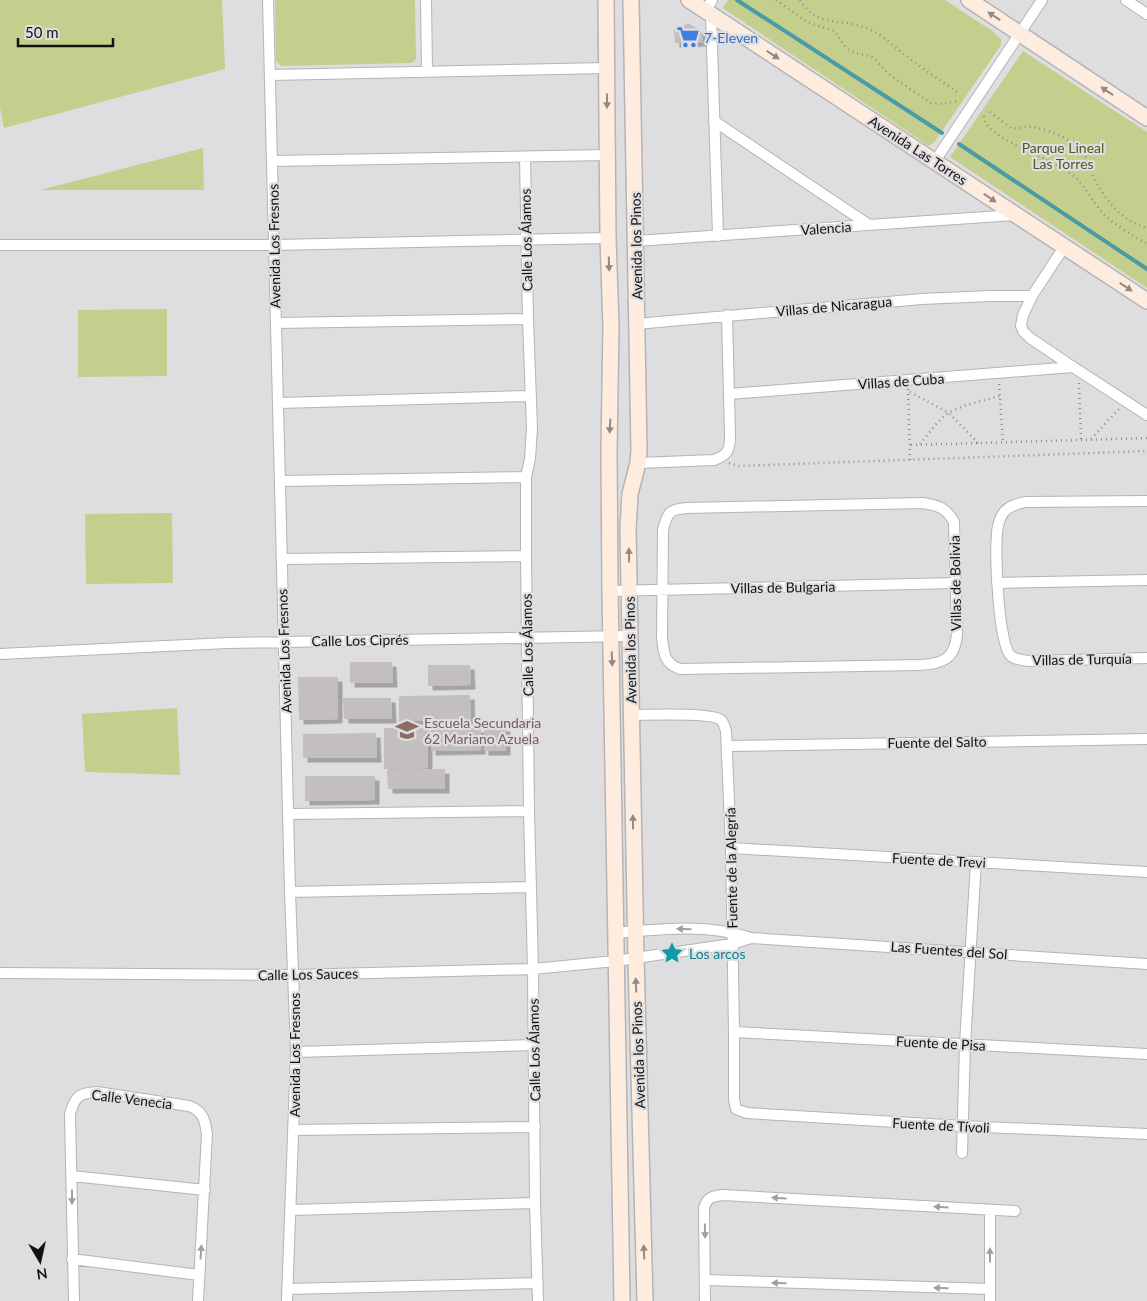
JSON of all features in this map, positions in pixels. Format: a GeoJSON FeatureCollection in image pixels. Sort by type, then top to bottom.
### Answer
{"type":"FeatureCollection","features":[{"type":"Feature","properties":{"kind":"street","name":"Avenida Los Fresnos"},"geometry":{"type":"LineString","coordinates":[[268,0],[290,892],[296,1052],[287,1301]]}},
{"type":"Feature","properties":{"kind":"street"},"geometry":{"type":"LineString","coordinates":[[426,0],[427,72]]}},
{"type":"Feature","properties":{"kind":"street","name":"Avenida los Pinos"},"geometry":{"type":"LineString","coordinates":[[606,0],[608,238],[611,326],[608,473],[622,1301]]}},
{"type":"Feature","properties":{"kind":"street","name":"Avenida los Pinos"},"geometry":{"type":"LineString","coordinates":[[631,0],[639,450],[638,463],[630,494],[628,528],[635,931],[645,1301]]}},
{"type":"Feature","properties":{"kind":"street","name":"Avenida Las Torres"},"geometry":{"type":"LineString","coordinates":[[688,0],[710,8],[935,161],[1147,301]]}},
{"type":"Feature","properties":{"kind":"street"},"geometry":{"type":"LineString","coordinates":[[969,0],[1147,118]]}},
{"type":"Feature","properties":{"kind":"street"},"geometry":{"type":"LineString","coordinates":[[935,161],[1042,0]]}},
{"type":"Feature","properties":{"kind":"street"},"geometry":{"type":"LineString","coordinates":[[1126,0],[1147,14]]}},
{"type":"Feature","properties":{"kind":"street"},"geometry":{"type":"LineString","coordinates":[[710,8],[718,236]]}},
{"type":"Feature","properties":{"kind":"street"},"geometry":{"type":"LineString","coordinates":[[271,75],[607,68]]}},
{"type":"Feature","properties":{"kind":"street"},"geometry":{"type":"LineString","coordinates":[[714,121],[869,225]]}},
{"type":"Feature","properties":{"kind":"street"},"geometry":{"type":"LineString","coordinates":[[272,161],[608,155]]}},
{"type":"Feature","properties":{"kind":"street","name":"Calle Los Álamos"},"geometry":{"type":"LineString","coordinates":[[525,157],[532,428],[531,450],[526,477],[526,556],[538,1301]]}},
{"type":"Feature","properties":{"kind":"street","name":"Valencia"},"geometry":{"type":"LineString","coordinates":[[636,241],[1016,215]]}},
{"type":"Feature","properties":{"kind":"street"},"geometry":{"type":"LineString","coordinates":[[0,245],[274,245],[608,238]]}},
{"type":"Feature","properties":{"kind":"street"},"geometry":{"type":"LineString","coordinates":[[1064,247],[1032,296],[1023,315],[1021,326],[1023,331],[1030,338],[1147,415]]}},
{"type":"Feature","properties":{"kind":"street","name":"Villas de Nicaragua"},"geometry":{"type":"LineString","coordinates":[[636,324],[922,299],[1032,296]]}},
{"type":"Feature","properties":{"kind":"street"},"geometry":{"type":"LineString","coordinates":[[638,463],[714,460],[723,456],[728,451],[730,444],[730,394],[727,315]]}},
{"type":"Feature","properties":{"kind":"street"},"geometry":{"type":"LineString","coordinates":[[276,323],[528,319]]}},
{"type":"Feature","properties":{"kind":"street"},"geometry":{"type":"LineString","coordinates":[[611,326],[636,324]]}},
{"type":"Feature","properties":{"kind":"street","name":"Villas de Cuba"},"geometry":{"type":"LineString","coordinates":[[730,394],[908,386],[998,373],[1076,369]]}},
{"type":"Feature","properties":{"kind":"street"},"geometry":{"type":"LineString","coordinates":[[279,403],[530,396]]}},
{"type":"Feature","properties":{"kind":"street"},"geometry":{"type":"LineString","coordinates":[[281,481],[526,477]]}},
{"type":"Feature","properties":{"kind":"street","name":"Villas de Turquía"},"geometry":{"type":"LineString","coordinates":[[1147,501],[1038,502],[1012,505],[1004,512],[997,533],[997,584],[1006,648],[1011,656],[1030,660],[1147,658]]}},
{"type":"Feature","properties":{"kind":"street","name":"Villas de Bolivia"},"geometry":{"type":"LineString","coordinates":[[922,503],[934,504],[944,508],[954,522],[956,647],[948,657],[935,664],[680,669],[667,661],[664,655],[662,590],[663,530],[666,517],[670,512],[677,509],[922,503]]}},
{"type":"Feature","properties":{"kind":"street"},"geometry":{"type":"LineString","coordinates":[[282,559],[526,556]]}},
{"type":"Feature","properties":{"kind":"street"},"geometry":{"type":"LineString","coordinates":[[997,584],[1147,580]]}},
{"type":"Feature","properties":{"kind":"street","name":"Villas de Bulgaria"},"geometry":{"type":"LineString","coordinates":[[610,591],[956,583]]}},
{"type":"Feature","properties":{"kind":"street","name":"Calle Los Ciprés"},"geometry":{"type":"LineString","coordinates":[[0,654],[284,641],[630,636]]}},
{"type":"Feature","properties":{"kind":"street","name":"Fuente de la Alegría"},"geometry":{"type":"LineString","coordinates":[[631,715],[701,715],[721,720],[725,726],[731,848],[733,1088],[736,1109]]}},
{"type":"Feature","properties":{"kind":"street","name":"Fuente del Salto"},"geometry":{"type":"LineString","coordinates":[[727,746],[1147,739]]}},
{"type":"Feature","properties":{"kind":"street"},"geometry":{"type":"LineString","coordinates":[[289,814],[529,811]]}},
{"type":"Feature","properties":{"kind":"street","name":"Fuente de Trevi"},"geometry":{"type":"LineString","coordinates":[[731,848],[1147,872]]}},
{"type":"Feature","properties":{"kind":"street"},"geometry":{"type":"LineString","coordinates":[[962,1153],[965,1044],[976,862]]}},
{"type":"Feature","properties":{"kind":"street"},"geometry":{"type":"LineString","coordinates":[[290,892],[530,887]]}},
{"type":"Feature","properties":{"kind":"street","name":"Las Fuentes del Sol"},"geometry":{"type":"LineString","coordinates":[[615,933],[665,928],[732,932],[751,938],[1147,964]]}},
{"type":"Feature","properties":{"kind":"street","name":"Las Fuentes del Sol"},"geometry":{"type":"LineString","coordinates":[[615,961],[732,944],[751,938]]}},
{"type":"Feature","properties":{"kind":"street","name":"Calle Los Sauces"},"geometry":{"type":"LineString","coordinates":[[0,974],[293,975],[533,969],[615,961]]}},
{"type":"Feature","properties":{"kind":"street","name":"Fuente de Pisa"},"geometry":{"type":"LineString","coordinates":[[734,1032],[1147,1054]]}},
{"type":"Feature","properties":{"kind":"street"},"geometry":{"type":"LineString","coordinates":[[296,1052],[533,1045]]}},
{"type":"Feature","properties":{"kind":"street","name":"Calle Venecia"},"geometry":{"type":"LineString","coordinates":[[74,1301],[70,1114],[73,1102],[78,1096],[97,1092],[189,1106],[197,1108],[202,1114],[207,1134],[198,1301]]}},
{"type":"Feature","properties":{"kind":"street","name":"Fuente de Tívoli"},"geometry":{"type":"LineString","coordinates":[[736,1109],[747,1113],[963,1126],[1147,1134]]}},
{"type":"Feature","properties":{"kind":"street"},"geometry":{"type":"LineString","coordinates":[[294,1130],[535,1127]]}},
{"type":"Feature","properties":{"kind":"street"},"geometry":{"type":"LineString","coordinates":[[620,1165],[641,1165]]}},
{"type":"Feature","properties":{"kind":"street"},"geometry":{"type":"LineString","coordinates":[[72,1176],[205,1190]]}},
{"type":"Feature","properties":{"kind":"street"},"geometry":{"type":"LineString","coordinates":[[705,1301],[704,1208],[708,1199],[712,1197],[723,1195],[1015,1211]]}},
{"type":"Feature","properties":{"kind":"street"},"geometry":{"type":"LineString","coordinates":[[291,1210],[535,1204]]}},
{"type":"Feature","properties":{"kind":"street"},"geometry":{"type":"LineString","coordinates":[[990,1210],[990,1301]]}},
{"type":"Feature","properties":{"kind":"street"},"geometry":{"type":"LineString","coordinates":[[72,1258],[199,1275]]}},
{"type":"Feature","properties":{"kind":"street"},"geometry":{"type":"LineString","coordinates":[[705,1280],[990,1289]]}},
{"type":"Feature","properties":{"kind":"street"},"geometry":{"type":"LineString","coordinates":[[287,1290],[538,1283]]}},
{"type":"Feature","properties":{"kind":"path"},"geometry":{"type":"LineString","coordinates":[[776,0],[807,22],[835,31],[849,50],[871,56],[891,76],[931,103],[943,104],[958,100]]}},
{"type":"Feature","properties":{"kind":"path"},"geometry":{"type":"LineString","coordinates":[[800,0],[816,18],[860,25],[879,34],[960,93]]}},
{"type":"Feature","properties":{"kind":"path"},"geometry":{"type":"LineString","coordinates":[[990,112],[1011,128],[1039,128],[1078,147],[1084,154],[1093,176],[1112,206],[1128,220],[1147,228]]}},
{"type":"Feature","properties":{"kind":"path"},"geometry":{"type":"LineString","coordinates":[[984,116],[985,123],[1005,139],[1041,156],[1073,175],[1106,216],[1147,244]]}},
{"type":"Feature","properties":{"kind":"path"},"geometry":{"type":"LineString","coordinates":[[1076,369],[1081,439]]}},
{"type":"Feature","properties":{"kind":"path"},"geometry":{"type":"LineString","coordinates":[[998,373],[1003,442]]}},
{"type":"Feature","properties":{"kind":"path"},"geometry":{"type":"LineString","coordinates":[[908,386],[949,413],[978,443]]}},
{"type":"Feature","properties":{"kind":"path"},"geometry":{"type":"LineString","coordinates":[[908,386],[910,460]]}},
{"type":"Feature","properties":{"kind":"path"},"geometry":{"type":"LineString","coordinates":[[920,445],[932,429],[949,413],[1000,396]]}},
{"type":"Feature","properties":{"kind":"path"},"geometry":{"type":"LineString","coordinates":[[1091,439],[1126,402]]}},
{"type":"Feature","properties":{"kind":"path"},"geometry":{"type":"LineString","coordinates":[[911,445],[1147,438]]}},
{"type":"Feature","properties":{"kind":"path"},"geometry":{"type":"LineString","coordinates":[[723,456],[729,463],[739,466],[1147,451]]}},
{"type":"Feature","properties":{"kind":"green space"},"geometry":{"type":"Polygon","coordinates":[[[0,0],[222,0],[225,69],[4,128],[0,108],[0,0]]]}},
{"type":"Feature","properties":{"kind":"green space"},"geometry":{"type":"Polygon","coordinates":[[[275,0],[415,0],[416,59],[412,63],[281,66],[276,61],[275,0]]]}},
{"type":"Feature","properties":{"kind":"green space"},"geometry":{"type":"Polygon","coordinates":[[[728,0],[945,0],[994,32],[1001,39],[1001,45],[934,143],[929,146],[724,9],[723,7],[728,0]]]}},
{"type":"Feature","properties":{"kind":"green space","name":"Parque Lineal Las Torres"},"geometry":{"type":"Polygon","coordinates":[[[1023,51],[1147,132],[1147,288],[950,157],[1023,51]]]}},
{"type":"Feature","properties":{"kind":"green space"},"geometry":{"type":"Polygon","coordinates":[[[203,148],[204,190],[40,190],[203,148]]]}},
{"type":"Feature","properties":{"kind":"green space"},"geometry":{"type":"Polygon","coordinates":[[[167,309],[167,376],[78,377],[78,310],[167,309]]]}},
{"type":"Feature","properties":{"kind":"green space"},"geometry":{"type":"Polygon","coordinates":[[[172,513],[173,583],[86,584],[85,514],[172,513]]]}},
{"type":"Feature","properties":{"kind":"green space"},"geometry":{"type":"Polygon","coordinates":[[[177,708],[180,775],[85,772],[82,714],[177,708]]]}},
{"type":"Feature","properties":{"kind":"building","name":"7-Eleven"},"geometry":{"type":"Polygon","coordinates":[[[688,23],[701,31],[703,42],[675,43],[674,30],[688,23]]]}},
{"type":"Feature","properties":{"kind":"building"},"geometry":{"type":"Polygon","coordinates":[[[350,662],[392,662],[393,683],[350,683],[350,662]]]}},
{"type":"Feature","properties":{"kind":"building"},"geometry":{"type":"Polygon","coordinates":[[[428,665],[470,665],[471,685],[428,686],[428,665]]]}},
{"type":"Feature","properties":{"kind":"building"},"geometry":{"type":"Polygon","coordinates":[[[298,677],[338,677],[338,719],[299,720],[298,677]]]}},
{"type":"Feature","properties":{"kind":"building"},"geometry":{"type":"Polygon","coordinates":[[[470,695],[471,720],[399,721],[399,696],[470,695]]]}},
{"type":"Feature","properties":{"kind":"building"},"geometry":{"type":"Polygon","coordinates":[[[343,698],[391,698],[392,719],[344,719],[343,698]]]}},
{"type":"Feature","properties":{"kind":"building"},"geometry":{"type":"Polygon","coordinates":[[[428,727],[428,768],[384,769],[384,728],[428,727]]]}},
{"type":"Feature","properties":{"kind":"building"},"geometry":{"type":"Polygon","coordinates":[[[484,727],[506,727],[506,751],[484,751],[484,727]]]}},
{"type":"Feature","properties":{"kind":"building"},"geometry":{"type":"Polygon","coordinates":[[[481,728],[481,750],[431,751],[431,729],[481,728]]]}},
{"type":"Feature","properties":{"kind":"building"},"geometry":{"type":"Polygon","coordinates":[[[376,733],[377,758],[303,758],[303,734],[376,733]]]}},
{"type":"Feature","properties":{"kind":"building"},"geometry":{"type":"Polygon","coordinates":[[[445,769],[445,789],[388,789],[387,770],[445,769]]]}},
{"type":"Feature","properties":{"kind":"building"},"geometry":{"type":"Polygon","coordinates":[[[305,776],[375,776],[375,800],[305,801],[305,776]]]}},
{"type":"Feature","properties":{"kind":"waterway"},"geometry":{"type":"LineString","coordinates":[[737,0],[942,133]]}},
{"type":"Feature","properties":{"kind":"waterway"},"geometry":{"type":"LineString","coordinates":[[959,144],[1147,269]]}},
{"type":"Feature","properties":{"kind":"place","name":"7-Eleven"},"geometry":{"type":"Point","coordinates":[688,37]}},
{"type":"Feature","properties":{"kind":"place","name":"Escuela Secundaria 62 Mariano Azuela"},"geometry":{"type":"Point","coordinates":[407,730]}},
{"type":"Feature","properties":{"kind":"place","name":"Los arcos"},"geometry":{"type":"Point","coordinates":[672,953]}}]}
